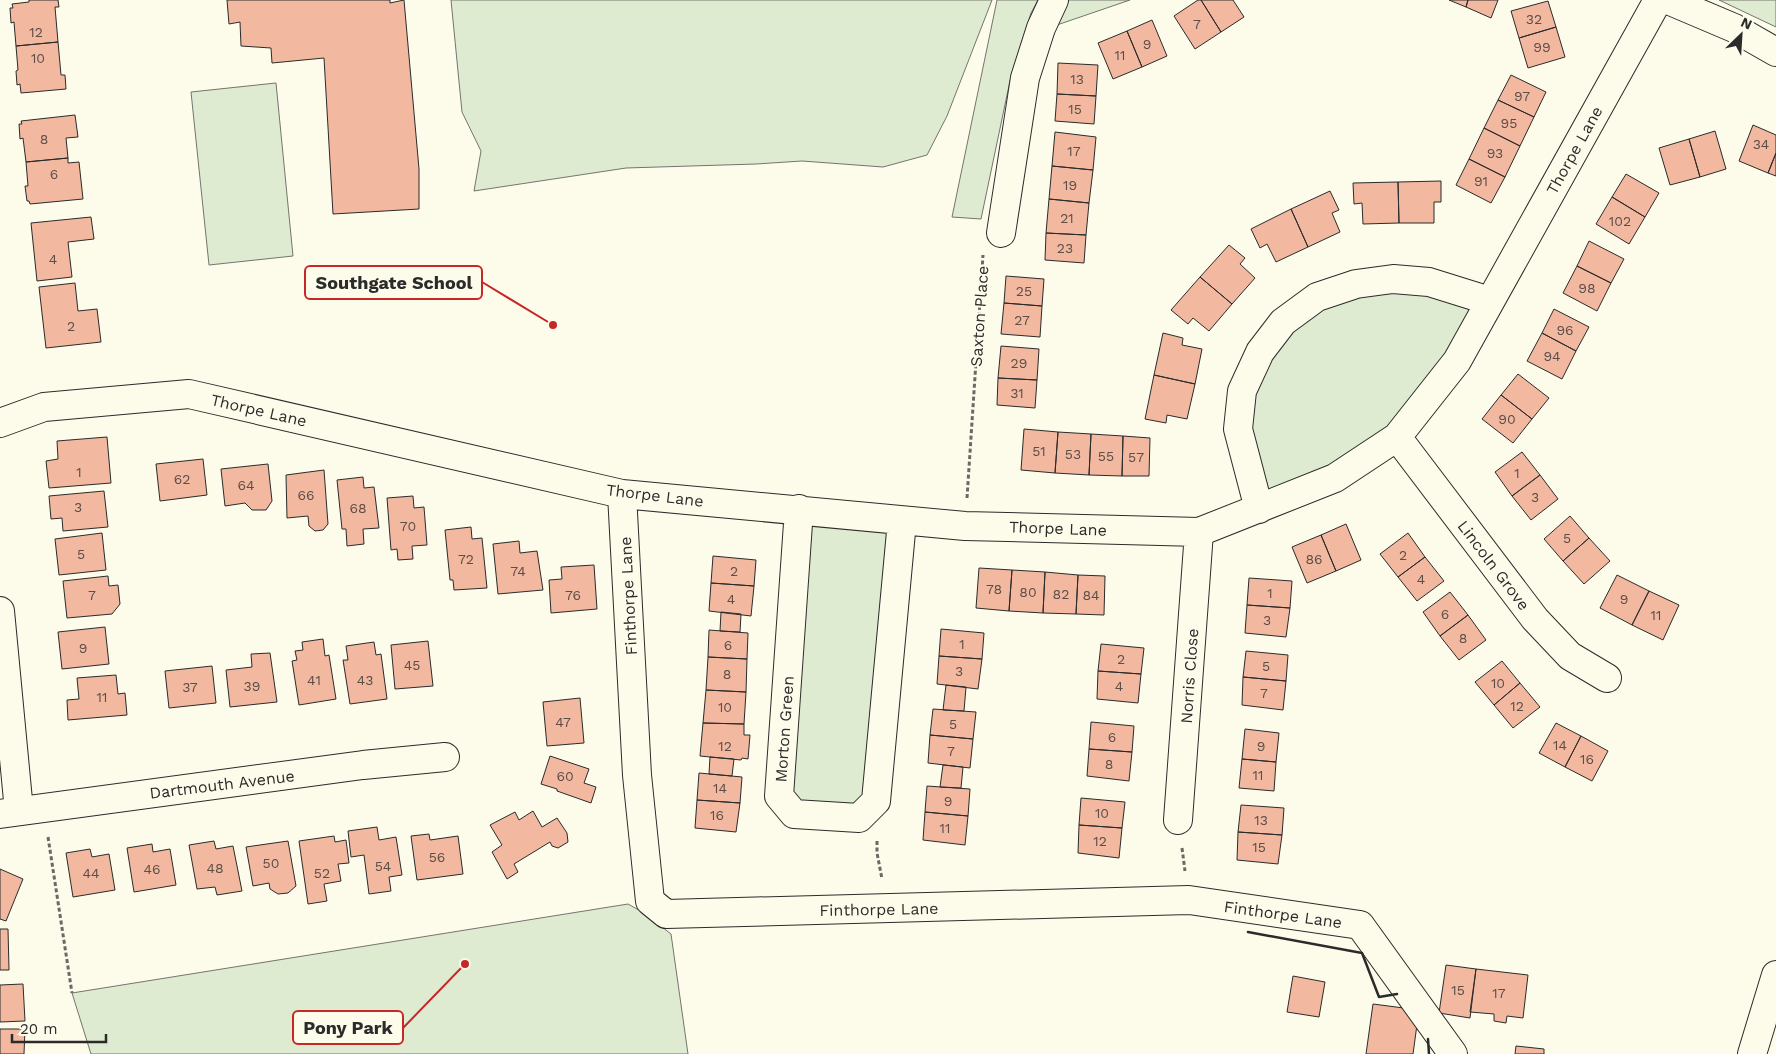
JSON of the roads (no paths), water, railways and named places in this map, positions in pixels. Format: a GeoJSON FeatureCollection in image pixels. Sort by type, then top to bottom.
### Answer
{"type":"FeatureCollection","features":[{"type":"Feature","properties":{"kind":"street"},"geometry":{"type":"LineString","coordinates":[[1001,233],[1025,78],[1041,28],[1054,0]]}},
{"type":"Feature","properties":{"kind":"street","name":"Thorpe Lane"},"geometry":{"type":"LineString","coordinates":[[0,422],[44,407],[189,394],[622,494],[799,509],[965,526],[1199,532],[1334,478],[1397,437],[1457,361],[1658,0]]}},
{"type":"Feature","properties":{"kind":"street"},"geometry":{"type":"LineString","coordinates":[[1668,0],[1734,28],[1776,52]]}},
{"type":"Feature","properties":{"kind":"street"},"geometry":{"type":"LineString","coordinates":[[1259,509],[1238,429],[1242,391],[1260,352],[1283,322],[1317,297],[1356,284],[1393,279],[1429,282],[1490,301]]}},
{"type":"Feature","properties":{"kind":"street","name":"Lincoln Grove"},"geometry":{"type":"LineString","coordinates":[[1397,437],[1535,619],[1570,656],[1606,678]]}},
{"type":"Feature","properties":{"kind":"street","name":"Finthorpe Lane"},"geometry":{"type":"LineString","coordinates":[[622,494],[637,775],[650,901],[666,914],[1190,900],[1360,925],[1453,1054]]}},
{"type":"Feature","properties":{"kind":"street","name":"Morton Green"},"geometry":{"type":"LineString","coordinates":[[799,509],[780,796],[794,814],[859,818],[876,800],[902,521]]}},
{"type":"Feature","properties":{"kind":"street","name":"Norris Close"},"geometry":{"type":"LineString","coordinates":[[1178,820],[1199,532]]}},
{"type":"Feature","properties":{"kind":"street"},"geometry":{"type":"LineString","coordinates":[[0,611],[21,811]]}},
{"type":"Feature","properties":{"kind":"street","name":"Dartmouth Avenue"},"geometry":{"type":"LineString","coordinates":[[21,811],[363,765],[446,757]]}},
{"type":"Feature","properties":{"kind":"street"},"geometry":{"type":"LineString","coordinates":[[1752,1054],[1776,975]]}},
{"type":"Feature","properties":{"kind":"place","name":"Southgate School"},"geometry":{"type":"Point","coordinates":[553,325]}},
{"type":"Feature","properties":{"kind":"place","name":"Pony Park"},"geometry":{"type":"Point","coordinates":[465,964]}}]}
